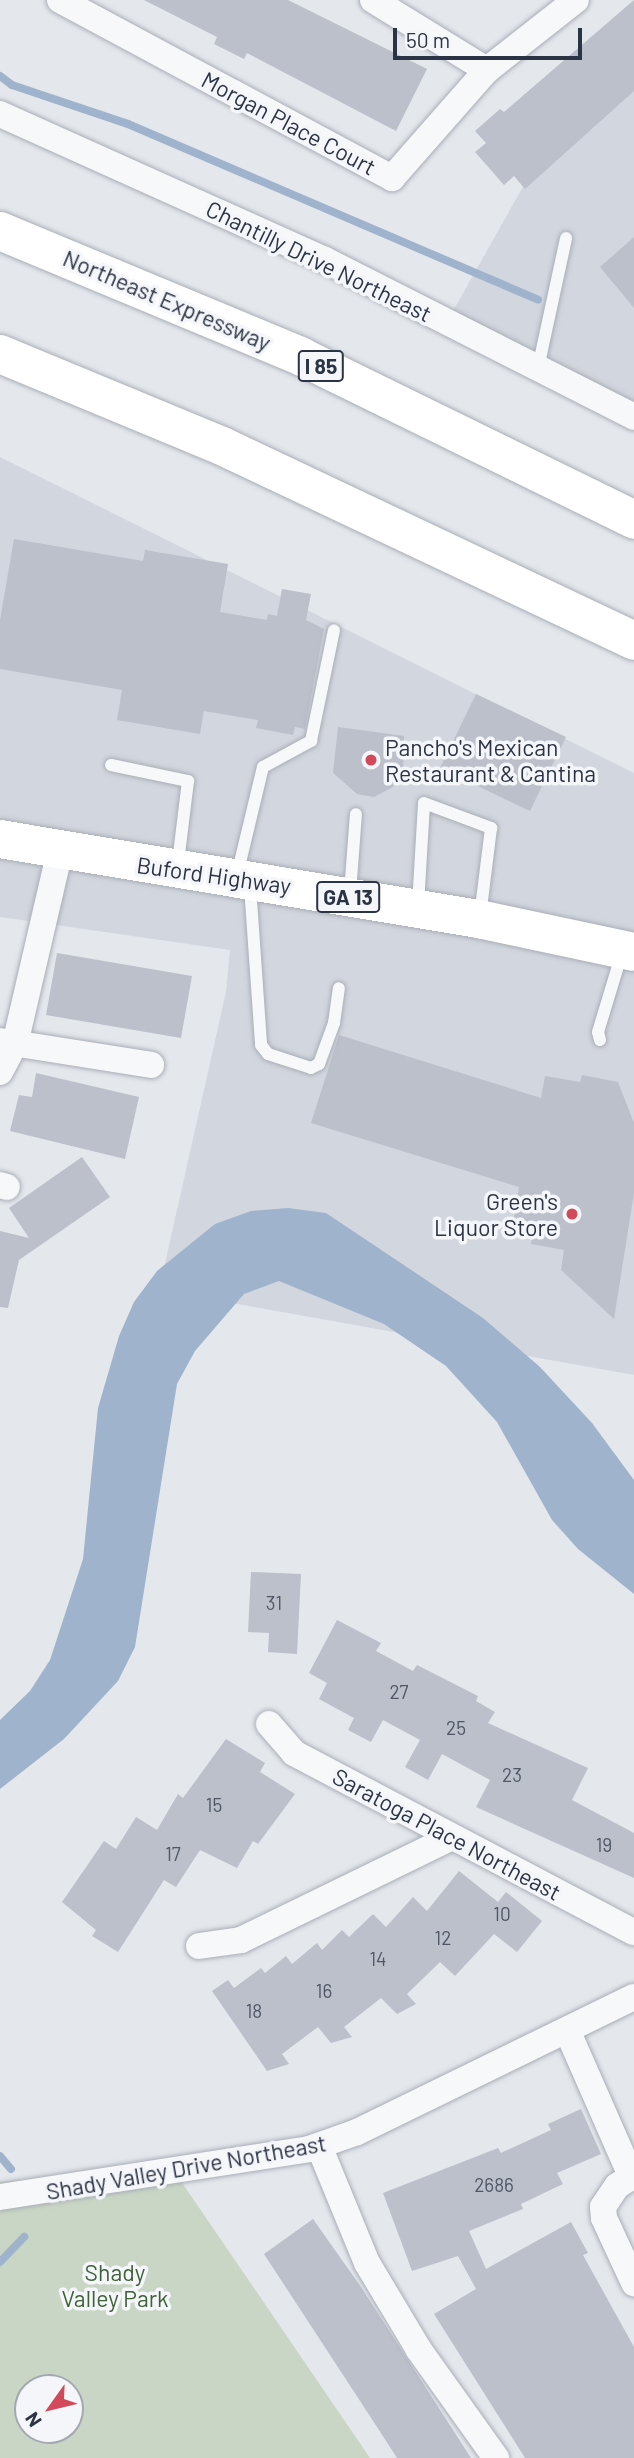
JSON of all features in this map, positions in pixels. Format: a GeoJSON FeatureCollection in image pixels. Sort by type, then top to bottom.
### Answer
{"type":"FeatureCollection","features":[{"type":"Feature","properties":{"kind":"main road","name":"Northeast Expressway"},"geometry":{"type":"LineString","coordinates":[[0,231],[302,357],[634,520]]}},
{"type":"Feature","properties":{"kind":"main road"},"geometry":{"type":"LineString","coordinates":[[0,354],[222,446],[634,641]]}},
{"type":"Feature","properties":{"kind":"main road","name":"Buford Highway"},"geometry":{"type":"LineString","coordinates":[[0,839],[479,919],[629,950]]}},
{"type":"Feature","properties":{"kind":"street","name":"Morgan Place Court"},"geometry":{"type":"LineString","coordinates":[[60,0],[392,178],[487,69],[576,0]]}},
{"type":"Feature","properties":{"kind":"street"},"geometry":{"type":"LineString","coordinates":[[373,0],[487,69]]}},
{"type":"Feature","properties":{"kind":"street","name":"Chantilly Drive Northeast"},"geometry":{"type":"LineString","coordinates":[[0,114],[325,260],[634,417]]}},
{"type":"Feature","properties":{"kind":"street"},"geometry":{"type":"LineString","coordinates":[[0,1072],[60,850]]}},
{"type":"Feature","properties":{"kind":"street"},"geometry":{"type":"LineString","coordinates":[[8,1043],[151,1065]]}},
{"type":"Feature","properties":{"kind":"street","name":"Saratoga Place Northeast"},"geometry":{"type":"LineString","coordinates":[[269,1724],[294,1753],[450,1838],[634,1932]]}},
{"type":"Feature","properties":{"kind":"street"},"geometry":{"type":"LineString","coordinates":[[199,1946],[241,1940],[450,1838]]}},
{"type":"Feature","properties":{"kind":"street","name":"Shady Valley Drive Northeast"},"geometry":{"type":"LineString","coordinates":[[0,2197],[175,2173],[319,2146],[357,2132],[634,1997]]}},
{"type":"Feature","properties":{"kind":"street"},"geometry":{"type":"LineString","coordinates":[[567,2030],[632,2175],[607,2197],[603,2207],[604,2218],[634,2283]]}},
{"type":"Feature","properties":{"kind":"street"},"geometry":{"type":"LineString","coordinates":[[319,2146],[367,2263],[419,2350],[496,2458]]}},
{"type":"Feature","properties":{"kind":"lane"},"geometry":{"type":"LineString","coordinates":[[538,368],[566,238]]}},
{"type":"Feature","properties":{"kind":"lane"},"geometry":{"type":"LineString","coordinates":[[334,630],[311,741],[263,767],[243,879],[261,1045],[268,1054],[311,1068],[319,1064],[334,1023],[339,988]]}},
{"type":"Feature","properties":{"kind":"lane"},"geometry":{"type":"LineString","coordinates":[[111,765],[188,781],[177,870]]}},
{"type":"Feature","properties":{"kind":"lane"},"geometry":{"type":"LineString","coordinates":[[418,909],[424,803],[491,828],[479,919]]}},
{"type":"Feature","properties":{"kind":"lane"},"geometry":{"type":"LineString","coordinates":[[349,897],[356,814]]}},
{"type":"Feature","properties":{"kind":"lane"},"geometry":{"type":"LineString","coordinates":[[600,1040],[598,1032],[629,950]]}},
{"type":"Feature","properties":{"kind":"shaded area"},"geometry":{"type":"Polygon","coordinates":[[[634,41],[634,413],[444,327],[538,160],[634,41]]]}},
{"type":"Feature","properties":{"kind":"shaded area"},"geometry":{"type":"Polygon","coordinates":[[[0,457],[634,773],[634,1375],[159,1290],[226,992],[230,950],[0,917],[0,457]]]}},
{"type":"Feature","properties":{"kind":"green space","name":"Shady Valley Park"},"geometry":{"type":"Polygon","coordinates":[[[172,2168],[370,2458],[0,2458],[0,2182],[172,2168]]]}},
{"type":"Feature","properties":{"kind":"water"},"geometry":{"type":"Polygon","coordinates":[[[288,1208],[326,1213],[483,1318],[540,1367],[592,1423],[634,1480],[634,1594],[578,1549],[552,1520],[497,1422],[446,1366],[384,1324],[279,1281],[244,1294],[195,1351],[177,1384],[135,1647],[118,1681],[64,1739],[0,1789],[0,1720],[30,1691],[50,1660],[83,1559],[98,1408],[119,1336],[134,1302],[157,1271],[215,1224],[251,1211],[288,1208]]]}},
{"type":"Feature","properties":{"kind":"building"},"geometry":{"type":"Polygon","coordinates":[[[144,0],[288,0],[427,69],[396,131],[247,53],[244,59],[214,44],[217,37],[144,0]]]}},
{"type":"Feature","properties":{"kind":"building"},"geometry":{"type":"Polygon","coordinates":[[[634,0],[634,91],[525,189],[514,176],[504,185],[475,152],[486,143],[475,131],[500,109],[504,112],[634,0]]]}},
{"type":"Feature","properties":{"kind":"building"},"geometry":{"type":"Polygon","coordinates":[[[634,237],[634,308],[600,267],[634,237]]]}},
{"type":"Feature","properties":{"kind":"building"},"geometry":{"type":"Polygon","coordinates":[[[14,539],[143,561],[145,550],[228,564],[220,612],[267,620],[268,614],[277,616],[282,589],[311,594],[306,620],[324,629],[305,729],[295,727],[293,735],[256,728],[258,720],[204,711],[200,734],[117,720],[122,690],[0,669],[0,620],[14,539]]]}},
{"type":"Feature","properties":{"kind":"building"},"geometry":{"type":"Polygon","coordinates":[[[476,694],[566,737],[530,811],[440,768],[476,694]]]}},
{"type":"Feature","properties":{"kind":"building"},"geometry":{"type":"Polygon","coordinates":[[[338,727],[404,736],[403,772],[395,772],[393,787],[374,797],[357,794],[333,773],[338,727]]]}},
{"type":"Feature","properties":{"kind":"building"},"geometry":{"type":"Polygon","coordinates":[[[57,953],[192,976],[181,1038],[46,1015],[57,953]]]}},
{"type":"Feature","properties":{"kind":"building"},"geometry":{"type":"Polygon","coordinates":[[[339,1035],[541,1098],[545,1076],[580,1082],[582,1075],[618,1082],[634,1123],[634,1193],[614,1319],[561,1270],[564,1250],[531,1244],[532,1237],[511,1234],[519,1187],[311,1123],[339,1035]]]}},
{"type":"Feature","properties":{"kind":"building"},"geometry":{"type":"Polygon","coordinates":[[[36,1073],[139,1097],[125,1159],[10,1131],[19,1095],[32,1097],[36,1073]]]}},
{"type":"Feature","properties":{"kind":"building"},"geometry":{"type":"Polygon","coordinates":[[[82,1157],[110,1197],[19,1260],[8,1308],[0,1307],[0,1231],[29,1238],[9,1208],[82,1157]]]}},
{"type":"Feature","properties":{"kind":"building"},"geometry":{"type":"Polygon","coordinates":[[[251,1572],[301,1574],[297,1654],[268,1652],[269,1633],[248,1632],[251,1572]]]}},
{"type":"Feature","properties":{"kind":"building"},"geometry":{"type":"Polygon","coordinates":[[[337,1620],[381,1643],[376,1651],[413,1671],[417,1665],[478,1696],[476,1701],[495,1712],[488,1723],[588,1768],[572,1800],[634,1833],[634,1878],[476,1807],[490,1780],[442,1754],[428,1780],[405,1767],[420,1740],[383,1720],[371,1742],[348,1730],[354,1718],[319,1699],[327,1683],[309,1673],[337,1620]]]}},
{"type":"Feature","properties":{"kind":"building"},"geometry":{"type":"Polygon","coordinates":[[[226,1739],[265,1763],[260,1772],[295,1794],[258,1844],[253,1841],[237,1868],[200,1850],[176,1887],[164,1880],[118,1952],[92,1936],[96,1930],[62,1902],[104,1841],[116,1849],[136,1817],[157,1830],[178,1794],[183,1798],[226,1739]]]}},
{"type":"Feature","properties":{"kind":"building"},"geometry":{"type":"Polygon","coordinates":[[[459,1871],[498,1902],[506,1892],[542,1921],[517,1952],[494,1934],[455,1976],[440,1962],[407,1994],[416,2004],[397,2014],[381,1998],[344,2027],[352,2037],[331,2043],[318,2027],[282,2054],[289,2064],[267,2071],[212,1991],[228,1980],[234,1988],[261,1968],[265,1973],[286,1956],[292,1964],[317,1943],[322,1950],[342,1930],[349,1937],[373,1914],[386,1927],[413,1897],[427,1911],[459,1871]]]}},
{"type":"Feature","properties":{"kind":"building"},"geometry":{"type":"Polygon","coordinates":[[[581,2109],[601,2154],[557,2173],[563,2184],[521,2204],[523,2209],[469,2231],[486,2269],[571,2222],[588,2253],[583,2255],[634,2347],[634,2458],[525,2458],[434,2314],[476,2289],[458,2256],[412,2271],[383,2193],[498,2148],[501,2153],[551,2130],[548,2124],[581,2109]]]}},
{"type":"Feature","properties":{"kind":"building"},"geometry":{"type":"Polygon","coordinates":[[[313,2219],[361,2287],[471,2458],[397,2458],[264,2254],[313,2219]]]}},
{"type":"Feature","properties":{"kind":"waterway"},"geometry":{"type":"LineString","coordinates":[[0,76],[12,85],[128,124],[538,300]]}},
{"type":"Feature","properties":{"kind":"waterway"},"geometry":{"type":"LineString","coordinates":[[0,2156],[11,2169]]}},
{"type":"Feature","properties":{"kind":"waterway"},"geometry":{"type":"LineString","coordinates":[[0,2262],[24,2237]]}},
{"type":"Feature","properties":{"kind":"place","name":"Pancho's Mexican Restaurant & Cantina"},"geometry":{"type":"Point","coordinates":[371,760]}},
{"type":"Feature","properties":{"kind":"place","name":"Green's Liquor Store"},"geometry":{"type":"Point","coordinates":[572,1214]}}]}
